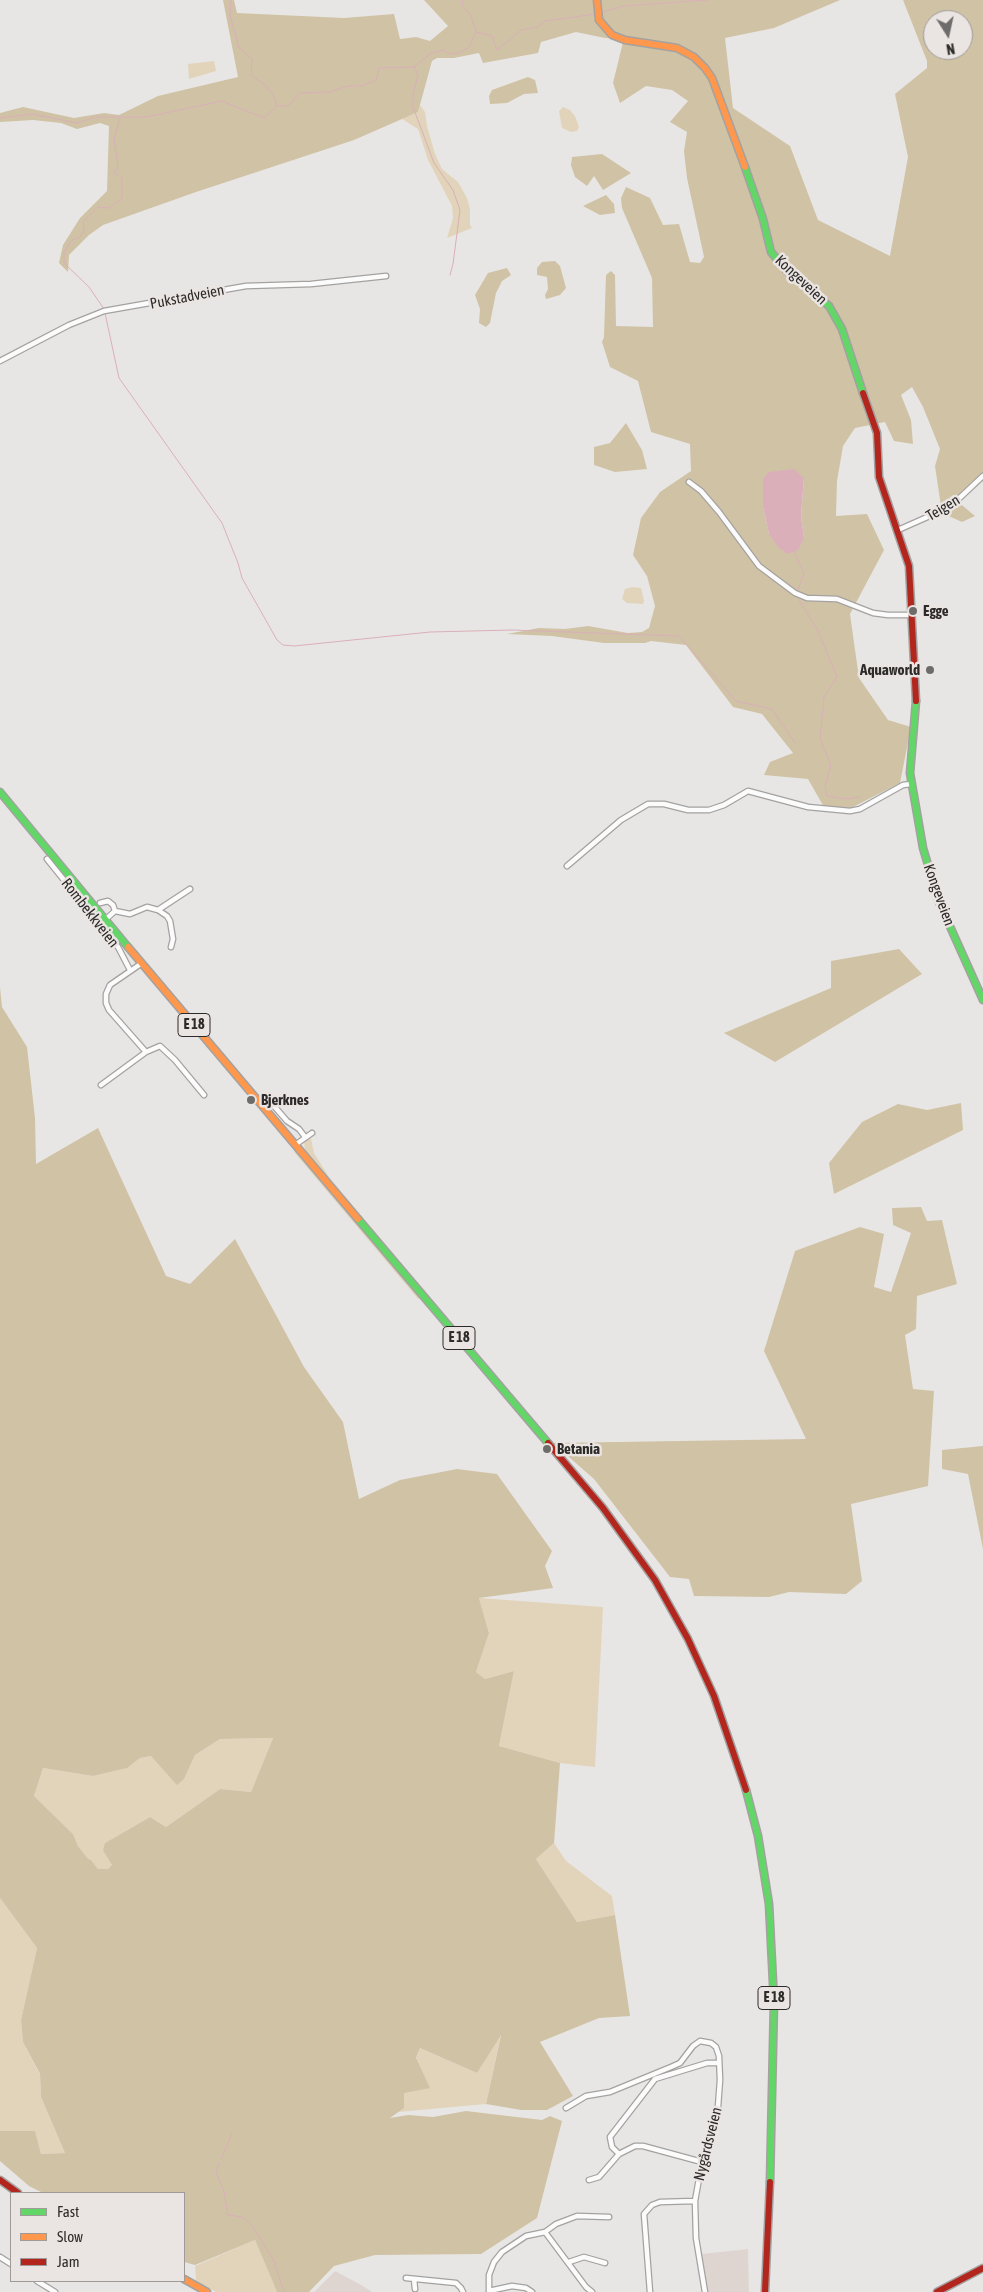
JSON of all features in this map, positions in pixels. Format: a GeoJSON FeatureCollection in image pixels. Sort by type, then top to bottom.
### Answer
{"type":"FeatureCollection","features":[{"type":"Feature","properties":{"kind":"main road","name":"Kongeveien"},"geometry":{"type":"LineString","coordinates":[[597,0],[598,18],[606,31],[618,38],[661,44],[686,52],[699,62],[710,75],[728,118],[763,219],[771,252],[786,270],[829,306],[840,323],[855,374],[874,420],[877,431],[879,478],[909,566],[916,700],[910,770],[923,848],[934,888],[983,1000]]}},
{"type":"Feature","properties":{"kind":"main road","name":"E 18"},"geometry":{"type":"LineString","coordinates":[[0,792],[105,920],[616,1525],[655,1580],[672,1610],[714,1696],[746,1786],[758,1836],[769,1904],[774,2002],[767,2292]]}},
{"type":"Feature","properties":{"kind":"main road"},"geometry":{"type":"LineString","coordinates":[[0,2180],[17,2192]]}},
{"type":"Feature","properties":{"kind":"main road"},"geometry":{"type":"LineString","coordinates":[[937,2292],[983,2268]]}},
{"type":"Feature","properties":{"kind":"main road"},"geometry":{"type":"LineString","coordinates":[[185,2280],[207,2292]]}},
{"type":"Feature","properties":{"kind":"street","name":"Pukstadveien"},"geometry":{"type":"LineString","coordinates":[[0,361],[69,325],[106,311],[246,286],[310,284],[386,276]]}},
{"type":"Feature","properties":{"kind":"street","name":"Teigen"},"geometry":{"type":"LineString","coordinates":[[898,530],[950,507],[983,476]]}},
{"type":"Feature","properties":{"kind":"street"},"geometry":{"type":"LineString","coordinates":[[689,482],[701,491],[719,512],[759,566],[795,593],[807,598],[837,599],[873,613],[911,615]]}},
{"type":"Feature","properties":{"kind":"street"},"geometry":{"type":"LineString","coordinates":[[567,866],[622,820],[648,804],[666,804],[688,810],[709,810],[724,805],[748,792],[797,805],[850,810],[860,809],[897,788],[911,784]]}},
{"type":"Feature","properties":{"kind":"street","name":"Rombekkveien"},"geometry":{"type":"LineString","coordinates":[[47,859],[118,947],[130,970]]}},
{"type":"Feature","properties":{"kind":"street"},"geometry":{"type":"LineString","coordinates":[[158,910],[190,889]]}},
{"type":"Feature","properties":{"kind":"street"},"geometry":{"type":"LineString","coordinates":[[100,903],[108,901],[113,904],[115,911]]}},
{"type":"Feature","properties":{"kind":"street"},"geometry":{"type":"LineString","coordinates":[[115,911],[130,914],[147,907],[158,910],[170,921],[173,939],[171,947]]}},
{"type":"Feature","properties":{"kind":"street"},"geometry":{"type":"LineString","coordinates":[[105,920],[115,911]]}},
{"type":"Feature","properties":{"kind":"street"},"geometry":{"type":"LineString","coordinates":[[142,963],[110,985],[106,994],[106,1002],[109,1010],[146,1052]]}},
{"type":"Feature","properties":{"kind":"street"},"geometry":{"type":"LineString","coordinates":[[101,1085],[157,1046],[163,1047],[204,1095]]}},
{"type":"Feature","properties":{"kind":"street"},"geometry":{"type":"LineString","coordinates":[[265,1109],[270,1105],[274,1106],[287,1121],[299,1128],[305,1138]]}},
{"type":"Feature","properties":{"kind":"street"},"geometry":{"type":"LineString","coordinates":[[295,1145],[312,1133]]}},
{"type":"Feature","properties":{"kind":"street","name":"Nygårdsveien"},"geometry":{"type":"LineString","coordinates":[[566,2108],[586,2096],[610,2092],[680,2063],[693,2046],[700,2042],[711,2043],[716,2047],[719,2063],[717,2120],[702,2162],[695,2201],[696,2238],[705,2292]]}},
{"type":"Feature","properties":{"kind":"street"},"geometry":{"type":"LineString","coordinates":[[619,2154],[612,2147],[610,2137],[655,2079],[708,2063],[719,2063]]}},
{"type":"Feature","properties":{"kind":"street"},"geometry":{"type":"LineString","coordinates":[[589,2180],[599,2177],[619,2154],[635,2146],[644,2146],[702,2162]]}},
{"type":"Feature","properties":{"kind":"street"},"geometry":{"type":"LineString","coordinates":[[650,2292],[644,2214],[652,2205],[660,2202],[695,2201]]}},
{"type":"Feature","properties":{"kind":"street"},"geometry":{"type":"LineString","coordinates":[[532,2292],[526,2288],[489,2291],[491,2268],[502,2252],[526,2236],[545,2232],[556,2224],[577,2216],[609,2217]]}},
{"type":"Feature","properties":{"kind":"street"},"geometry":{"type":"LineString","coordinates":[[545,2232],[586,2287],[592,2292]]}},
{"type":"Feature","properties":{"kind":"street"},"geometry":{"type":"LineString","coordinates":[[568,2262],[584,2257],[605,2263]]}},
{"type":"Feature","properties":{"kind":"street"},"geometry":{"type":"LineString","coordinates":[[406,2278],[456,2283],[462,2292]]}},
{"type":"Feature","properties":{"kind":"street"},"geometry":{"type":"LineString","coordinates":[[414,2279],[415,2289]]}},
{"type":"Feature","properties":{"kind":"street"},"geometry":{"type":"LineString","coordinates":[[39,2282],[55,2292]]}},
{"type":"Feature","properties":{"kind":"shaded area"},"geometry":{"type":"Polygon","coordinates":[[[223,0],[234,0],[237,13],[344,18],[394,14],[400,39],[416,37],[430,41],[448,26],[424,0],[840,0],[774,28],[725,38],[733,108],[790,146],[818,220],[890,256],[908,157],[895,94],[927,68],[927,60],[973,60],[973,10],[923,10],[923,51],[903,0],[983,0],[983,482],[979,476],[957,501],[975,516],[962,522],[942,513],[935,466],[940,449],[923,407],[912,387],[901,395],[911,420],[913,444],[894,441],[885,422],[855,428],[843,446],[837,481],[836,516],[867,514],[884,550],[850,614],[859,678],[888,720],[911,727],[900,783],[851,808],[824,807],[808,779],[764,775],[770,762],[793,753],[762,714],[733,707],[686,645],[651,641],[645,643],[604,643],[552,636],[507,634],[539,628],[565,629],[588,626],[628,633],[642,632],[649,628],[655,606],[647,576],[633,555],[641,518],[660,492],[691,471],[690,444],[651,432],[638,381],[610,367],[602,342],[604,337],[606,275],[611,271],[615,275],[616,326],[653,327],[652,278],[622,208],[621,198],[626,187],[650,198],[663,225],[679,224],[690,262],[700,263],[704,257],[687,178],[684,151],[687,132],[670,122],[688,101],[672,90],[646,86],[620,103],[613,83],[624,38],[605,38],[576,32],[541,42],[538,53],[483,63],[479,53],[454,58],[437,58],[432,61],[418,112],[354,140],[103,225],[89,235],[69,255],[68,272],[59,263],[63,245],[80,218],[107,191],[109,126],[100,123],[77,129],[61,123],[33,120],[0,122],[0,113],[23,107],[74,118],[104,113],[119,115],[158,96],[238,77],[223,0]],[[804,478],[763,480],[763,507],[769,534],[804,538],[801,516],[804,478]]]}},
{"type":"Feature","properties":{"kind":"shaded area"},"geometry":{"type":"Polygon","coordinates":[[[214,61],[216,71],[189,79],[188,64],[214,61]]]}},
{"type":"Feature","properties":{"kind":"shaded area"},"geometry":{"type":"Polygon","coordinates":[[[528,77],[535,80],[538,93],[524,94],[507,103],[490,104],[489,96],[492,90],[528,77]]]}},
{"type":"Feature","properties":{"kind":"shaded area"},"geometry":{"type":"Polygon","coordinates":[[[420,105],[425,112],[435,154],[442,169],[458,182],[467,198],[470,209],[470,225],[472,228],[447,238],[453,218],[452,206],[428,160],[418,129],[402,119],[418,112],[420,105]]]}},
{"type":"Feature","properties":{"kind":"shaded area"},"geometry":{"type":"Polygon","coordinates":[[[563,107],[570,110],[575,116],[579,127],[577,131],[571,132],[562,128],[559,111],[563,107]]]}},
{"type":"Feature","properties":{"kind":"shaded area"},"geometry":{"type":"Polygon","coordinates":[[[602,154],[631,173],[603,190],[594,176],[587,186],[575,177],[571,165],[572,157],[602,154]]]}},
{"type":"Feature","properties":{"kind":"shaded area"},"geometry":{"type":"Polygon","coordinates":[[[606,195],[614,204],[615,213],[600,215],[583,206],[606,195]]]}},
{"type":"Feature","properties":{"kind":"shaded area"},"geometry":{"type":"Polygon","coordinates":[[[555,261],[560,266],[566,288],[560,295],[546,299],[545,295],[548,289],[547,277],[537,275],[537,268],[542,262],[555,261]]]}},
{"type":"Feature","properties":{"kind":"shaded area"},"geometry":{"type":"Polygon","coordinates":[[[507,268],[511,275],[502,281],[496,293],[490,323],[486,327],[479,323],[480,309],[475,295],[488,273],[507,268]]]}},
{"type":"Feature","properties":{"kind":"shaded area"},"geometry":{"type":"Polygon","coordinates":[[[626,423],[642,450],[647,469],[615,472],[594,465],[594,447],[610,443],[626,423]]]}},
{"type":"Feature","properties":{"kind":"shaded area"},"geometry":{"type":"Polygon","coordinates":[[[794,469],[804,478],[801,516],[804,538],[798,550],[788,554],[779,548],[769,534],[763,507],[763,479],[769,472],[794,469]]]}},
{"type":"Feature","properties":{"kind":"shaded area"},"geometry":{"type":"Polygon","coordinates":[[[632,587],[641,588],[643,604],[627,603],[622,599],[625,589],[632,587]]]}},
{"type":"Feature","properties":{"kind":"shaded area"},"geometry":{"type":"Polygon","coordinates":[[[899,949],[922,974],[775,1062],[724,1033],[831,988],[831,961],[899,949]]]}},
{"type":"Feature","properties":{"kind":"shaded area"},"geometry":{"type":"Polygon","coordinates":[[[0,987],[2,1007],[27,1047],[35,1118],[36,1164],[98,1128],[166,1276],[190,1284],[235,1239],[304,1367],[343,1422],[359,1499],[400,1480],[457,1469],[497,1474],[552,1551],[545,1566],[553,1588],[479,1598],[489,1633],[476,1672],[485,1679],[514,1671],[499,1746],[560,1763],[554,1843],[536,1859],[577,1922],[615,1915],[630,2016],[599,2018],[540,2042],[573,2096],[547,2110],[521,2110],[486,2104],[501,2035],[477,2073],[420,2048],[416,2058],[430,2088],[404,2093],[404,2108],[390,2118],[408,2115],[433,2117],[466,2111],[542,2120],[550,2116],[562,2121],[537,2218],[481,2254],[375,2255],[334,2266],[309,2292],[277,2292],[255,2240],[195,2265],[185,2262],[185,2192],[41,2192],[29,2186],[0,2161],[0,2131],[35,2131],[41,2154],[65,2153],[41,2097],[40,2074],[23,2042],[21,2020],[37,1948],[0,1898],[0,987]],[[273,1738],[220,1739],[195,1755],[184,1779],[177,1785],[151,1756],[140,1758],[127,1768],[93,1776],[43,1768],[34,1796],[73,1834],[78,1846],[98,1869],[108,1869],[112,1865],[103,1850],[105,1843],[150,1817],[166,1827],[220,1789],[251,1792],[273,1738]]]}},
{"type":"Feature","properties":{"kind":"shaded area"},"geometry":{"type":"Polygon","coordinates":[[[961,1103],[963,1130],[834,1194],[829,1163],[862,1122],[898,1104],[927,1110],[961,1103]]]}},
{"type":"Feature","properties":{"kind":"shaded area"},"geometry":{"type":"Polygon","coordinates":[[[308,1138],[311,1139],[314,1153],[329,1177],[422,1289],[305,1149],[304,1143],[308,1138]]]}},
{"type":"Feature","properties":{"kind":"shaded area"},"geometry":{"type":"Polygon","coordinates":[[[295,1151],[420,1298],[418,1299],[295,1151]]]}},
{"type":"Feature","properties":{"kind":"shaded area"},"geometry":{"type":"Polygon","coordinates":[[[921,1207],[927,1221],[942,1220],[957,1284],[917,1296],[916,1329],[905,1335],[913,1389],[934,1391],[928,1486],[851,1504],[862,1581],[846,1594],[789,1592],[769,1597],[694,1596],[689,1579],[670,1577],[594,1479],[553,1443],[806,1439],[764,1351],[795,1251],[860,1227],[884,1234],[874,1287],[891,1292],[911,1233],[893,1225],[892,1208],[921,1207]]]}},
{"type":"Feature","properties":{"kind":"shaded area"},"geometry":{"type":"Polygon","coordinates":[[[983,1446],[983,1549],[968,1474],[942,1469],[942,1450],[983,1446]]]}},
{"type":"Feature","properties":{"kind":"shaded area"},"geometry":{"type":"Polygon","coordinates":[[[479,1598],[603,1607],[595,1767],[560,1763],[499,1746],[514,1671],[485,1679],[476,1672],[489,1633],[479,1598]]]}},
{"type":"Feature","properties":{"kind":"shaded area"},"geometry":{"type":"Polygon","coordinates":[[[273,1738],[251,1792],[220,1789],[166,1827],[150,1817],[105,1843],[112,1866],[108,1869],[98,1869],[91,1860],[88,1860],[78,1846],[73,1834],[34,1796],[43,1768],[93,1776],[126,1768],[140,1758],[151,1756],[184,1779],[195,1755],[220,1739],[273,1738]]]}},
{"type":"Feature","properties":{"kind":"shaded area"},"geometry":{"type":"Polygon","coordinates":[[[554,1843],[566,1861],[612,1896],[615,1915],[577,1922],[536,1859],[554,1843]]]}},
{"type":"Feature","properties":{"kind":"shaded area"},"geometry":{"type":"Polygon","coordinates":[[[0,1898],[37,1948],[21,2020],[23,2042],[40,2075],[41,2097],[65,2153],[41,2154],[35,2131],[0,2131],[0,1898]]]}},
{"type":"Feature","properties":{"kind":"shaded area"},"geometry":{"type":"Polygon","coordinates":[[[501,2033],[486,2104],[398,2112],[404,2108],[404,2093],[420,2048],[477,2073],[501,2033]]]}},
{"type":"Feature","properties":{"kind":"shaded area"},"geometry":{"type":"Polygon","coordinates":[[[255,2240],[277,2292],[216,2292],[196,2281],[195,2266],[255,2240]]]}},
{"type":"Feature","properties":{"kind":"shaded area"},"geometry":{"type":"Polygon","coordinates":[[[748,2249],[749,2292],[708,2292],[702,2254],[748,2249]]]}},
{"type":"Feature","properties":{"kind":"shaded area"},"geometry":{"type":"Polygon","coordinates":[[[335,2271],[363,2286],[372,2292],[314,2292],[335,2271]]]}},
{"type":"Feature","properties":{"kind":"waterway"},"geometry":{"type":"LineString","coordinates":[[231,0],[230,15],[239,48],[252,59],[251,75],[265,85],[273,94],[277,106]]}},
{"type":"Feature","properties":{"kind":"waterway"},"geometry":{"type":"LineString","coordinates":[[463,0],[462,5],[471,16],[476,32]]}},
{"type":"Feature","properties":{"kind":"waterway"},"geometry":{"type":"LineString","coordinates":[[600,13],[624,6],[707,0]]}},
{"type":"Feature","properties":{"kind":"waterway"},"geometry":{"type":"LineString","coordinates":[[0,118],[32,114],[77,123],[95,117],[146,117],[222,101],[264,118],[277,106],[288,106],[300,93],[330,92],[348,86],[362,86],[376,80],[379,68],[414,67],[431,53],[444,50],[449,54],[459,53],[469,47],[476,32],[492,36],[497,50],[521,30],[537,27],[545,21],[596,14]]}},
{"type":"Feature","properties":{"kind":"waterway"},"geometry":{"type":"LineString","coordinates":[[414,67],[418,75],[413,94],[413,107],[434,163],[453,190],[460,210],[450,275]]}},
{"type":"Feature","properties":{"kind":"waterway"},"geometry":{"type":"LineString","coordinates":[[104,309],[89,287],[64,263],[64,252],[72,240],[80,237],[84,231],[83,222],[98,207],[109,208],[122,198],[122,178],[114,173],[118,167],[114,139],[120,118]]}},
{"type":"Feature","properties":{"kind":"waterway"},"geometry":{"type":"LineString","coordinates":[[105,313],[119,378],[222,523],[242,578],[277,640],[283,645],[294,646],[430,632],[513,630],[679,636],[736,701],[772,709],[795,743]]}},
{"type":"Feature","properties":{"kind":"waterway"},"geometry":{"type":"LineString","coordinates":[[794,551],[804,573],[798,590]]}},
{"type":"Feature","properties":{"kind":"waterway"},"geometry":{"type":"LineString","coordinates":[[799,600],[818,631],[837,677],[824,697],[820,739],[831,765],[825,786],[827,796],[845,799],[860,797]]}},
{"type":"Feature","properties":{"kind":"waterway"},"geometry":{"type":"LineString","coordinates":[[221,2159],[232,2134]]}},
{"type":"Feature","properties":{"kind":"waterway"},"geometry":{"type":"LineString","coordinates":[[219,2163],[216,2172],[224,2191],[228,2215],[243,2217],[253,2227],[274,2261],[284,2292]]}},
{"type":"Feature","properties":{"kind":"traffic: fast"},"geometry":{"type":"LineString","coordinates":[[745,167],[763,219],[771,252],[786,270],[829,306],[842,329],[863,393]]}},
{"type":"Feature","properties":{"kind":"traffic: fast"},"geometry":{"type":"LineString","coordinates":[[916,701],[910,773],[923,848],[939,902],[983,1000]]}},
{"type":"Feature","properties":{"kind":"traffic: fast"},"geometry":{"type":"LineString","coordinates":[[0,792],[128,947]]}},
{"type":"Feature","properties":{"kind":"traffic: fast"},"geometry":{"type":"LineString","coordinates":[[358,1219],[548,1443]]}},
{"type":"Feature","properties":{"kind":"traffic: fast"},"geometry":{"type":"LineString","coordinates":[[746,1790],[758,1836],[769,1904],[774,2002],[770,2182]]}},
{"type":"Feature","properties":{"kind":"traffic: slow"},"geometry":{"type":"LineString","coordinates":[[597,0],[599,20],[612,35],[625,40],[677,48],[694,57],[705,68],[712,78],[745,167]]}},
{"type":"Feature","properties":{"kind":"traffic: slow"},"geometry":{"type":"LineString","coordinates":[[128,947],[358,1219]]}},
{"type":"Feature","properties":{"kind":"traffic: slow"},"geometry":{"type":"LineString","coordinates":[[185,2280],[207,2292]]}},
{"type":"Feature","properties":{"kind":"traffic: jam"},"geometry":{"type":"LineString","coordinates":[[863,393],[877,433],[879,477],[909,566],[916,701]]}},
{"type":"Feature","properties":{"kind":"traffic: jam"},"geometry":{"type":"LineString","coordinates":[[548,1443],[603,1508],[655,1580],[688,1639],[714,1696],[746,1790]]}},
{"type":"Feature","properties":{"kind":"traffic: jam"},"geometry":{"type":"LineString","coordinates":[[0,2180],[17,2192]]}},
{"type":"Feature","properties":{"kind":"traffic: jam"},"geometry":{"type":"LineString","coordinates":[[765,2292],[770,2182]]}},
{"type":"Feature","properties":{"kind":"traffic: jam"},"geometry":{"type":"LineString","coordinates":[[937,2292],[983,2268]]}},
{"type":"Feature","properties":{"kind":"place","name":"Egge"},"geometry":{"type":"Point","coordinates":[913,611]}},
{"type":"Feature","properties":{"kind":"place","name":"Aquaworld"},"geometry":{"type":"Point","coordinates":[930,670]}},
{"type":"Feature","properties":{"kind":"place","name":"Bjerknes"},"geometry":{"type":"Point","coordinates":[251,1100]}},
{"type":"Feature","properties":{"kind":"place","name":"Betania"},"geometry":{"type":"Point","coordinates":[547,1449]}}]}
